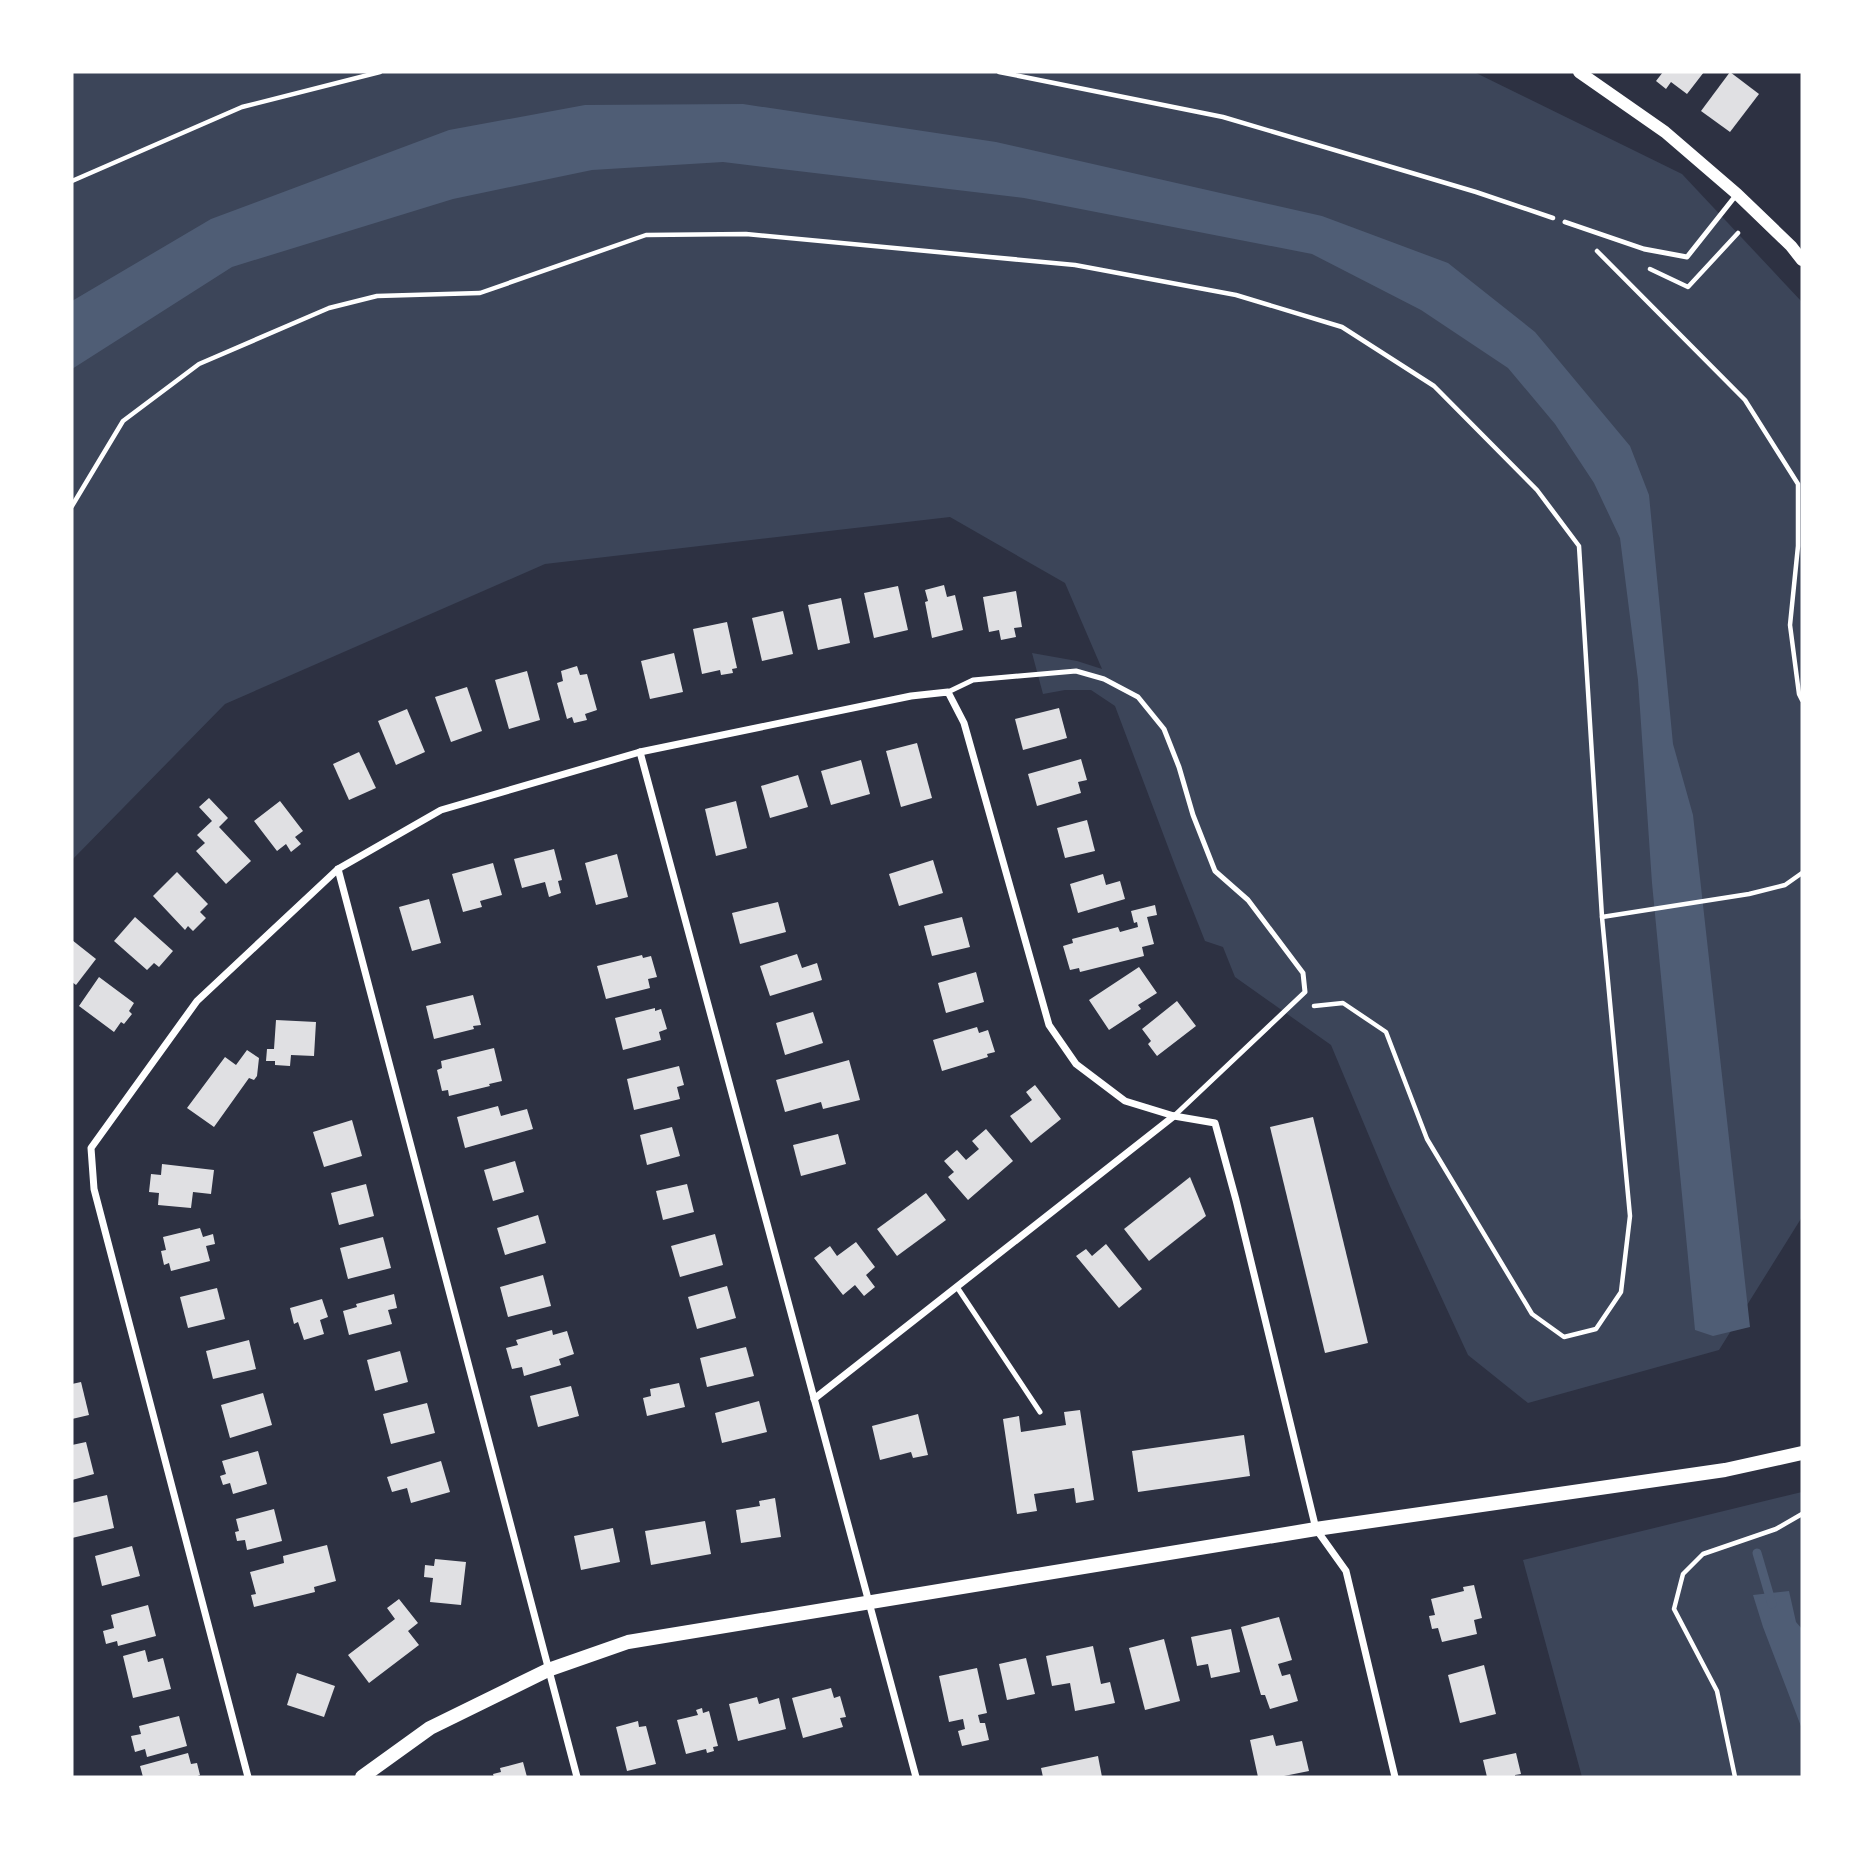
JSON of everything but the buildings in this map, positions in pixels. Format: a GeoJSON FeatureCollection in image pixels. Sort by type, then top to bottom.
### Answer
{"type":"FeatureCollection","features":[{"type":"Feature","properties":{"kind":"main road"},"geometry":{"type":"LineString","coordinates":[[362,1777],[430,1728],[548,1670],[628,1642],[1316,1529],[1726,1470],[1802,1453]]}},
{"type":"Feature","properties":{"kind":"street"},"geometry":{"type":"LineString","coordinates":[[1579,72],[1665,132],[1737,194],[1802,260]]}},
{"type":"Feature","properties":{"kind":"street"},"geometry":{"type":"LineString","coordinates":[[248,1777],[94,1188],[91,1148],[197,1001],[338,869],[441,810],[640,752],[911,696],[948,692],[964,723],[1049,1025],[1076,1065],[1125,1101],[1174,1116],[1215,1123],[1316,1529],[1346,1571],[1395,1777]]}},
{"type":"Feature","properties":{"kind":"street"},"geometry":{"type":"LineString","coordinates":[[640,752],[916,1777]]}},
{"type":"Feature","properties":{"kind":"street"},"geometry":{"type":"LineString","coordinates":[[338,869],[577,1777]]}},
{"type":"Feature","properties":{"kind":"street"},"geometry":{"type":"LineString","coordinates":[[814,1399],[1174,1116]]}},
{"type":"Feature","properties":{"kind":"lane"},"geometry":{"type":"LineString","coordinates":[[1565,222],[1644,249],[1687,257],[1737,194]]}},
{"type":"Feature","properties":{"kind":"lane"},"geometry":{"type":"LineString","coordinates":[[948,692],[973,681],[1076,671],[1104,679],[1138,697],[1164,729],[1179,767],[1193,816],[1215,871],[1248,900],[1303,973],[1305,992],[1174,1116]]}},
{"type":"Feature","properties":{"kind":"lane"},"geometry":{"type":"LineString","coordinates":[[957,1287],[1040,1412]]}},
{"type":"Feature","properties":{"kind":"path"},"geometry":{"type":"LineString","coordinates":[[72,181],[242,107],[380,72]]}},
{"type":"Feature","properties":{"kind":"path"},"geometry":{"type":"LineString","coordinates":[[999,72],[1223,117],[1476,192],[1565,222]]}},
{"type":"Feature","properties":{"kind":"path"},"geometry":{"type":"LineString","coordinates":[[1688,287],[1738,233]]}},
{"type":"Feature","properties":{"kind":"path"},"geometry":{"type":"LineString","coordinates":[[72,506],[123,421],[199,364],[328,308],[377,296],[480,293],[646,234],[746,234],[1075,265],[1236,295],[1342,327],[1434,386],[1538,490],[1579,546],[1602,917],[1630,1216],[1621,1292],[1596,1329],[1564,1337],[1532,1314],[1427,1139],[1386,1032],[1343,1003],[1286,1009]]}},
{"type":"Feature","properties":{"kind":"path"},"geometry":{"type":"LineString","coordinates":[[1592,247],[1745,400],[1798,484],[1798,546],[1790,625],[1802,700]]}},
{"type":"Feature","properties":{"kind":"path"},"geometry":{"type":"LineString","coordinates":[[1602,917],[1749,894],[1785,885],[1802,873]]}},
{"type":"Feature","properties":{"kind":"path"},"geometry":{"type":"LineString","coordinates":[[1735,1777],[1717,1691],[1674,1609],[1683,1574],[1703,1554],[1776,1529],[1802,1514]]}},
{"type":"Feature","properties":{"kind":"shaded area"},"geometry":{"type":"Polygon","coordinates":[[[72,72],[1474,72],[1682,174],[1802,302],[1802,1217],[1719,1350],[1528,1403],[1468,1355],[1390,1186],[1331,1045],[1235,977],[1223,947],[1205,941],[1115,706],[1091,690],[1065,690],[1043,694],[1032,653],[1077,661],[1102,669],[1065,583],[950,517],[545,564],[225,704],[72,860],[72,72]]]}},
{"type":"Feature","properties":{"kind":"shaded area"},"geometry":{"type":"Polygon","coordinates":[[[743,104],[996,142],[1322,216],[1448,263],[1535,332],[1630,446],[1649,495],[1673,744],[1693,815],[1750,1327],[1713,1336],[1695,1330],[1652,883],[1638,680],[1620,538],[1594,483],[1555,424],[1508,368],[1421,310],[1312,254],[1024,198],[723,162],[592,170],[453,199],[232,267],[72,369],[72,301],[211,219],[449,130],[585,105],[743,104]]]}},
{"type":"Feature","properties":{"kind":"shaded area"},"geometry":{"type":"Polygon","coordinates":[[[1802,1492],[1802,1777],[1582,1777],[1523,1560],[1802,1492]]]}},
{"type":"Feature","properties":{"kind":"shaded area"},"geometry":{"type":"Polygon","coordinates":[[[1789,1591],[1796,1622],[1802,1629],[1802,1729],[1753,1595],[1789,1591]]]}},
{"type":"Feature","properties":{"kind":"waterway"},"geometry":{"type":"LineString","coordinates":[[1757,1553],[1772,1604]]}}]}
